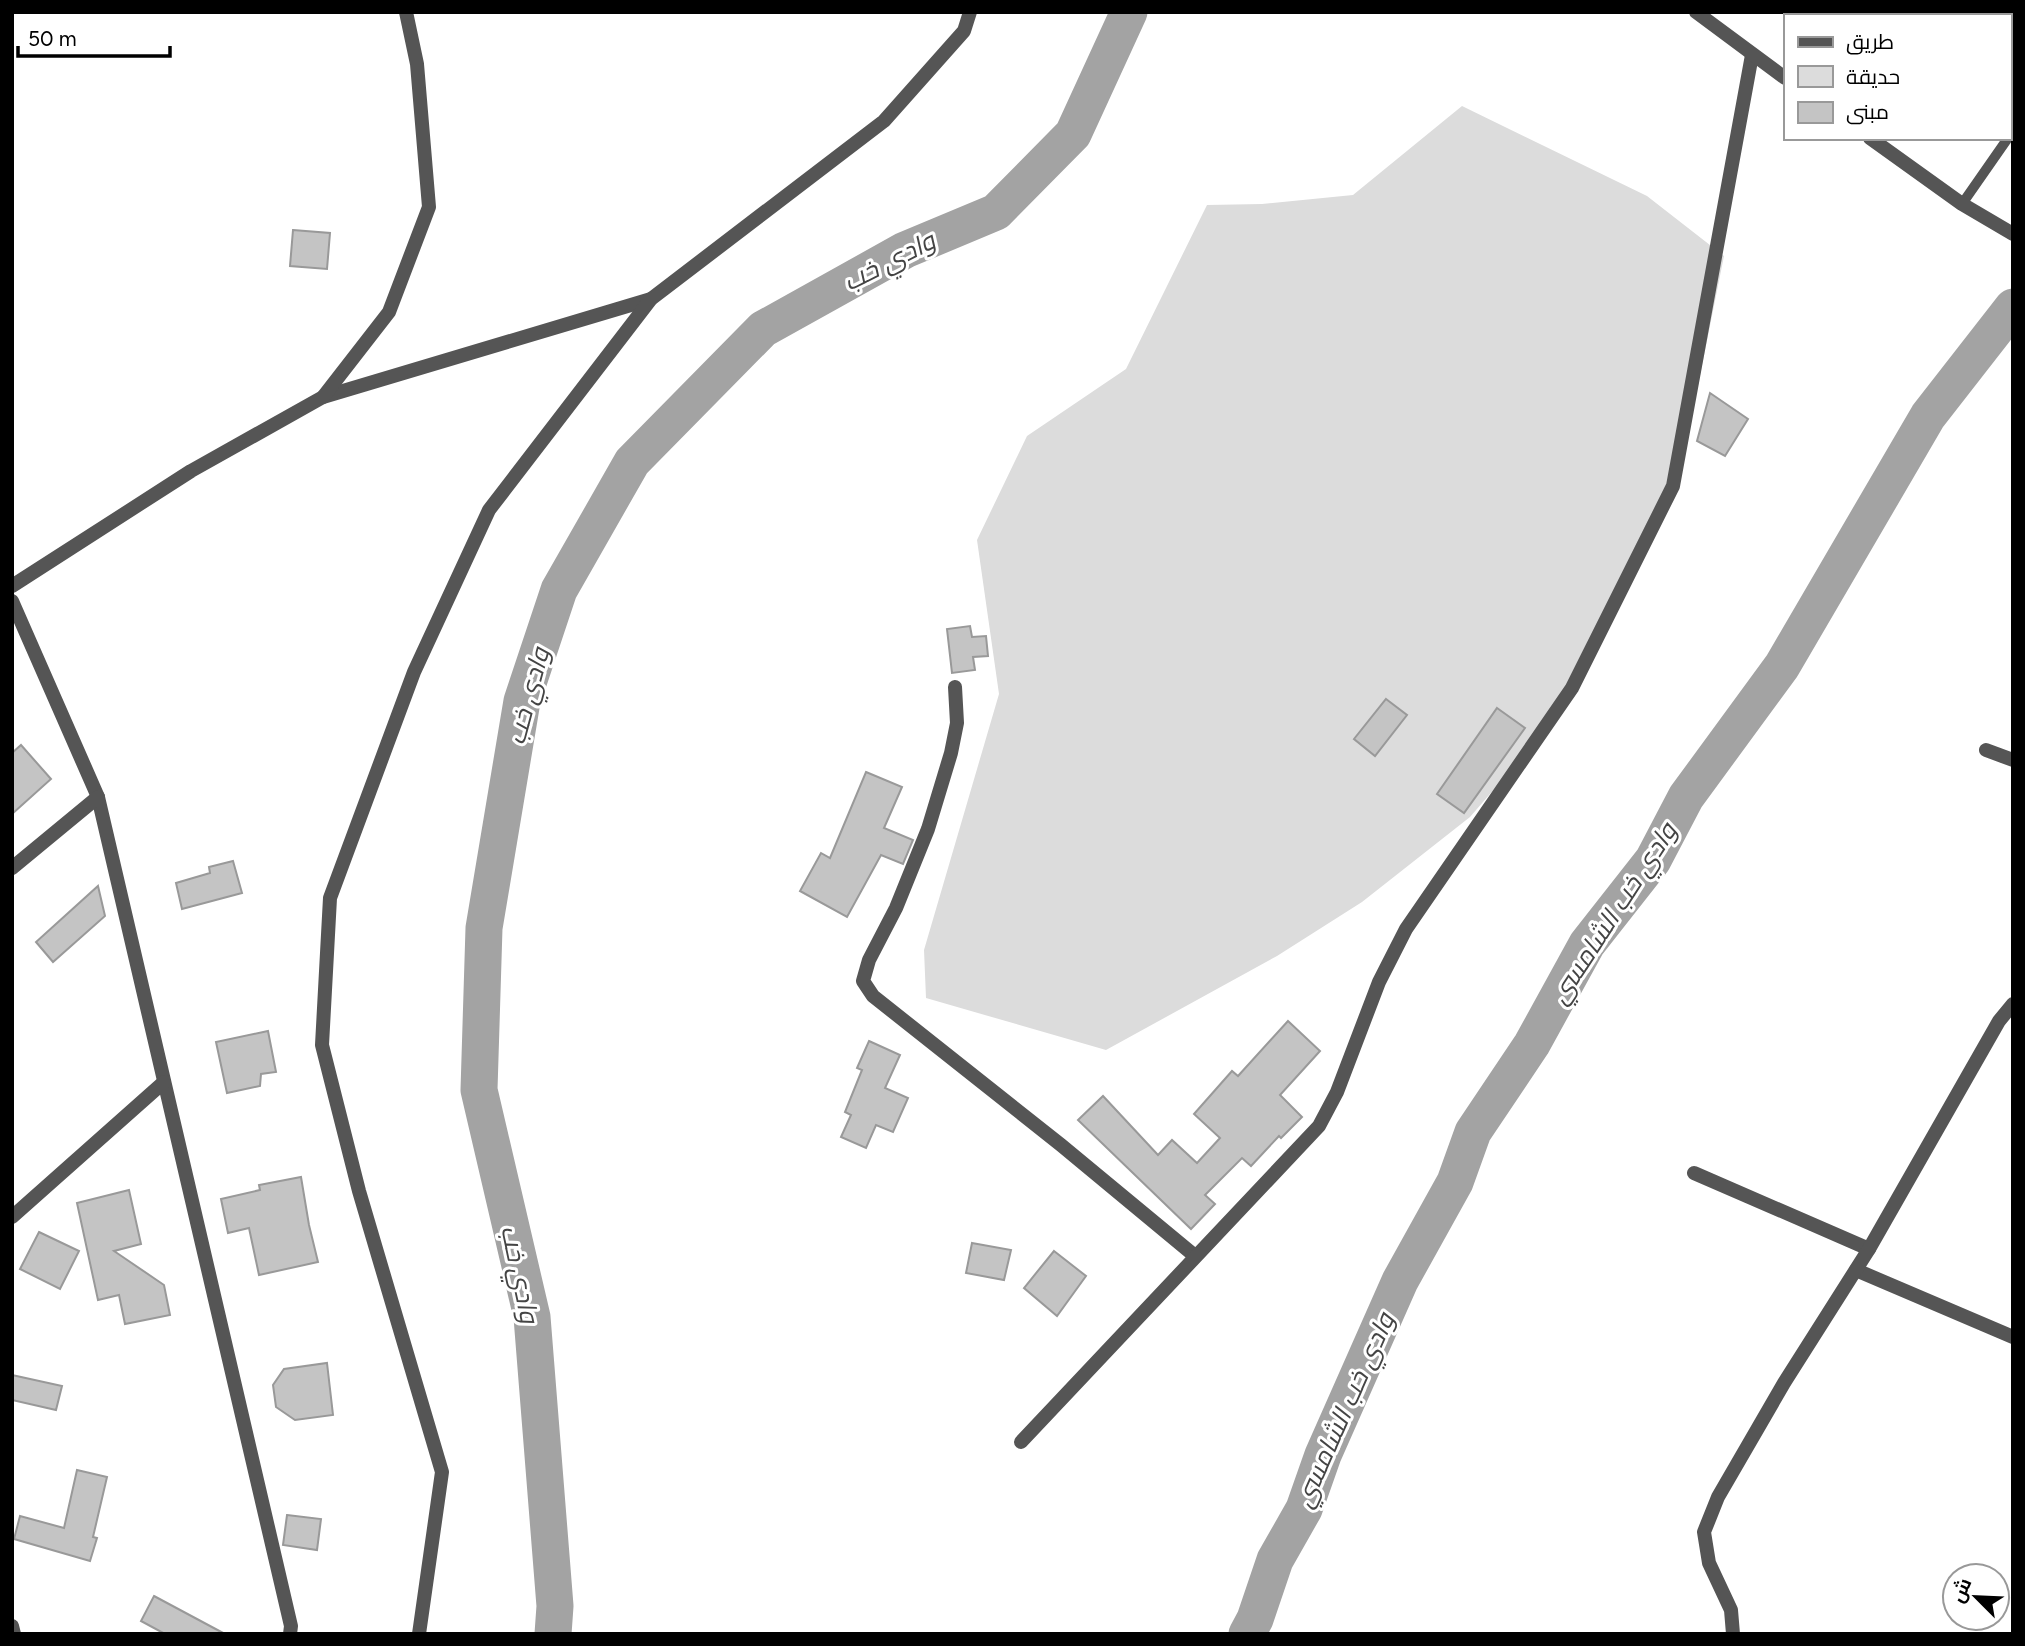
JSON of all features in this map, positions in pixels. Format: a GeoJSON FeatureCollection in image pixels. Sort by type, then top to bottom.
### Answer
{"type":"FeatureCollection","features":[{"type":"Feature","properties":{"kind":"street"},"geometry":{"type":"LineString","coordinates":[[323,397],[389,312],[429,207],[417,64],[406,12]]}},
{"type":"Feature","properties":{"kind":"street"},"geometry":{"type":"LineString","coordinates":[[419,1634],[442,1472],[359,1191],[321,1045],[330,898],[414,672],[489,510],[651,299],[884,121],[964,31],[970,12]]}},
{"type":"Feature","properties":{"kind":"street"},"geometry":{"type":"LineString","coordinates":[[1696,12],[1784,77]]}},
{"type":"Feature","properties":{"kind":"street"},"geometry":{"type":"LineString","coordinates":[[1021,1442],[1320,1126],[1337,1092],[1379,982],[1406,929],[1572,688],[1672,486],[1752,55]]}},
{"type":"Feature","properties":{"kind":"street"},"geometry":{"type":"LineString","coordinates":[[1873,140],[1962,204],[2013,234]]}},
{"type":"Feature","properties":{"kind":"street"},"geometry":{"type":"LineString","coordinates":[[12,586],[191,471],[323,397],[651,299]]}},
{"type":"Feature","properties":{"kind":"street"},"geometry":{"type":"LineString","coordinates":[[12,601],[98,797],[291,1626],[290,1634]]}},
{"type":"Feature","properties":{"kind":"street"},"geometry":{"type":"LineString","coordinates":[[955,687],[957,723],[928,830],[896,908],[869,960],[863,981],[873,996],[1195,1256]]}},
{"type":"Feature","properties":{"kind":"street"},"geometry":{"type":"LineString","coordinates":[[1986,750],[2013,760]]}},
{"type":"Feature","properties":{"kind":"street"},"geometry":{"type":"LineString","coordinates":[[12,868],[98,797]]}},
{"type":"Feature","properties":{"kind":"street"},"geometry":{"type":"LineString","coordinates":[[1733,1634],[1731,1610],[1709,1563],[1704,1532],[1718,1497],[1745,1448],[1869,1249],[1999,1021],[2013,1004]]}},
{"type":"Feature","properties":{"kind":"street"},"geometry":{"type":"LineString","coordinates":[[12,1217],[164,1082]]}},
{"type":"Feature","properties":{"kind":"street"},"geometry":{"type":"LineString","coordinates":[[1695,1173],[1869,1249]]}},
{"type":"Feature","properties":{"kind":"street"},"geometry":{"type":"LineString","coordinates":[[1856,1270],[2013,1337]]}},
{"type":"Feature","properties":{"kind":"street"},"geometry":{"type":"LineString","coordinates":[[12,1626],[14,1634]]}},
{"type":"Feature","properties":{"kind":"lane"},"geometry":{"type":"LineString","coordinates":[[1962,204],[2007,140]]}},
{"type":"Feature","properties":{"kind":"green space"},"geometry":{"type":"Polygon","coordinates":[[[1462,106],[1647,196],[1724,256],[1676,495],[1574,697],[1470,817],[1362,902],[1277,956],[1106,1050],[926,998],[924,950],[999,694],[977,540],[1027,436],[1126,369],[1207,205],[1262,204],[1353,195],[1462,106]]]}},
{"type":"Feature","properties":{"kind":"building"},"geometry":{"type":"Polygon","coordinates":[[[293,230],[330,233],[327,269],[290,266],[293,230]]]}},
{"type":"Feature","properties":{"kind":"building"},"geometry":{"type":"Polygon","coordinates":[[[1710,393],[1748,419],[1725,456],[1697,441],[1710,393]]]}},
{"type":"Feature","properties":{"kind":"building"},"geometry":{"type":"Polygon","coordinates":[[[970,626],[972,637],[986,636],[988,656],[973,657],[975,670],[952,673],[947,629],[970,626]]]}},
{"type":"Feature","properties":{"kind":"building"},"geometry":{"type":"Polygon","coordinates":[[[1386,699],[1407,715],[1375,756],[1354,739],[1386,699]]]}},
{"type":"Feature","properties":{"kind":"building"},"geometry":{"type":"Polygon","coordinates":[[[1497,708],[1525,728],[1464,813],[1437,794],[1497,708]]]}},
{"type":"Feature","properties":{"kind":"building"},"geometry":{"type":"Polygon","coordinates":[[[21,745],[51,779],[12,814],[12,753],[21,745]]]}},
{"type":"Feature","properties":{"kind":"building"},"geometry":{"type":"Polygon","coordinates":[[[866,772],[902,787],[884,828],[913,840],[903,864],[881,855],[847,917],[800,891],[821,853],[830,858],[866,772]]]}},
{"type":"Feature","properties":{"kind":"building"},"geometry":{"type":"Polygon","coordinates":[[[233,861],[242,893],[182,909],[176,883],[210,873],[209,867],[233,861]]]}},
{"type":"Feature","properties":{"kind":"building"},"geometry":{"type":"Polygon","coordinates":[[[98,886],[105,916],[53,962],[36,942],[98,886]]]}},
{"type":"Feature","properties":{"kind":"building"},"geometry":{"type":"Polygon","coordinates":[[[1288,1021],[1320,1051],[1280,1095],[1302,1117],[1281,1138],[1279,1136],[1251,1166],[1242,1158],[1205,1195],[1215,1204],[1191,1229],[1078,1120],[1103,1096],[1158,1155],[1172,1140],[1197,1163],[1220,1138],[1194,1114],[1232,1071],[1238,1076],[1288,1021]]]}},
{"type":"Feature","properties":{"kind":"building"},"geometry":{"type":"Polygon","coordinates":[[[268,1031],[276,1072],[261,1074],[260,1086],[227,1093],[216,1042],[268,1031]]]}},
{"type":"Feature","properties":{"kind":"building"},"geometry":{"type":"Polygon","coordinates":[[[869,1041],[900,1055],[885,1088],[908,1098],[893,1132],[876,1125],[866,1148],[841,1137],[851,1115],[845,1112],[862,1070],[857,1068],[869,1041]]]}},
{"type":"Feature","properties":{"kind":"building"},"geometry":{"type":"Polygon","coordinates":[[[301,1177],[318,1262],[259,1275],[249,1228],[228,1233],[221,1199],[260,1190],[259,1185],[301,1177]]]}},
{"type":"Feature","properties":{"kind":"building"},"geometry":{"type":"Polygon","coordinates":[[[129,1190],[141,1244],[114,1251],[164,1285],[170,1315],[125,1324],[119,1295],[98,1300],[77,1203],[129,1190]]]}},
{"type":"Feature","properties":{"kind":"building"},"geometry":{"type":"Polygon","coordinates":[[[39,1232],[79,1251],[60,1289],[20,1269],[39,1232]]]}},
{"type":"Feature","properties":{"kind":"building"},"geometry":{"type":"Polygon","coordinates":[[[972,1243],[1011,1250],[1004,1280],[966,1273],[972,1243]]]}},
{"type":"Feature","properties":{"kind":"building"},"geometry":{"type":"Polygon","coordinates":[[[1054,1251],[1086,1276],[1057,1316],[1024,1288],[1054,1251]]]}},
{"type":"Feature","properties":{"kind":"building"},"geometry":{"type":"Polygon","coordinates":[[[327,1363],[333,1415],[295,1420],[276,1407],[273,1385],[284,1369],[327,1363]]]}},
{"type":"Feature","properties":{"kind":"building"},"geometry":{"type":"Polygon","coordinates":[[[12,1375],[62,1386],[56,1410],[12,1400],[12,1375]]]}},
{"type":"Feature","properties":{"kind":"building"},"geometry":{"type":"Polygon","coordinates":[[[77,1470],[107,1477],[93,1537],[97,1538],[90,1561],[14,1539],[20,1516],[64,1528],[77,1470]]]}},
{"type":"Feature","properties":{"kind":"building"},"geometry":{"type":"Polygon","coordinates":[[[287,1515],[321,1519],[317,1550],[283,1545],[287,1515]]]}},
{"type":"Feature","properties":{"kind":"building"},"geometry":{"type":"Polygon","coordinates":[[[154,1596],[225,1634],[165,1634],[141,1621],[154,1596]]]}},
{"type":"Feature","properties":{"kind":"waterway","name":"وادي خب"},"geometry":{"type":"LineString","coordinates":[[553,1634],[555,1606],[532,1317],[479,1090],[484,928],[522,701],[559,590],[632,462],[763,329],[905,250],[996,212],[1073,134],[1129,12]]}},
{"type":"Feature","properties":{"kind":"waterway","name":"وادي خب الشامسي"},"geometry":{"type":"LineString","coordinates":[[1247,1634],[1255,1619],[1275,1560],[1304,1509],[1323,1455],[1400,1281],[1455,1182],[1473,1132],[1532,1044],[1587,944],[1653,860],[1686,797],[1782,666],[1928,416],[2013,307]]}}]}
